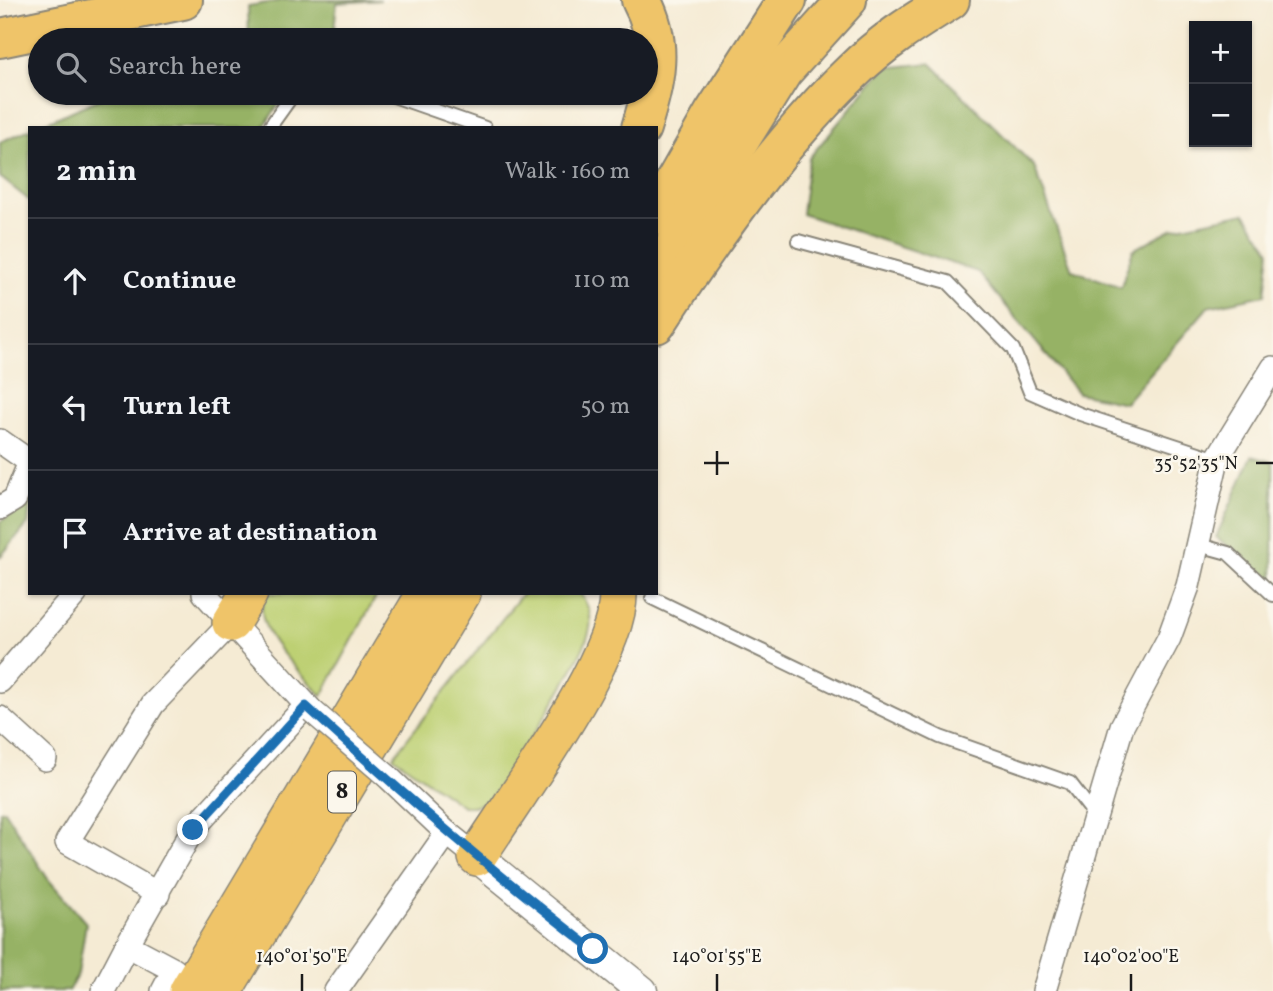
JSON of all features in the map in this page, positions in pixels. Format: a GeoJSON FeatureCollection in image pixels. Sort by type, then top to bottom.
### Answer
{"type":"FeatureCollection","features":[{"type":"Feature","properties":{"kind":"highway"},"geometry":{"type":"LineString","coordinates":[[0,18],[88,0]]}},
{"type":"Feature","properties":{"kind":"highway"},"geometry":{"type":"LineString","coordinates":[[48,28],[183,0]]}},
{"type":"Feature","properties":{"kind":"highway"},"geometry":{"type":"LineString","coordinates":[[641,0],[653,28]]}},
{"type":"Feature","properties":{"kind":"highway"},"geometry":{"type":"LineString","coordinates":[[658,211],[714,113],[787,0]]}},
{"type":"Feature","properties":{"kind":"highway"},"geometry":{"type":"LineString","coordinates":[[658,272],[783,71],[847,0]]}},
{"type":"Feature","properties":{"kind":"highway"},"geometry":{"type":"LineString","coordinates":[[658,321],[794,135],[852,72],[886,42],[950,0]]}},
{"type":"Feature","properties":{"kind":"highway"},"geometry":{"type":"LineString","coordinates":[[0,38],[28,32]]}},
{"type":"Feature","properties":{"kind":"highway"},"geometry":{"type":"LineString","coordinates":[[642,126],[648,105]]}},
{"type":"Feature","properties":{"kind":"highway"},"geometry":{"type":"LineString","coordinates":[[658,180],[676,151],[714,113]]}},
{"type":"Feature","properties":{"kind":"main road"},"geometry":{"type":"LineString","coordinates":[[354,712],[383,636],[404,595]]}},
{"type":"Feature","properties":{"kind":"main road","name":"8"},"geometry":{"type":"LineString","coordinates":[[189,985],[425,595]]}},
{"type":"Feature","properties":{"kind":"main road","name":"8"},"geometry":{"type":"LineString","coordinates":[[189,985],[391,711],[461,595]]}},
{"type":"Feature","properties":{"kind":"main road"},"geometry":{"type":"LineString","coordinates":[[391,711],[479,595]]}},
{"type":"Feature","properties":{"kind":"main road"},"geometry":{"type":"LineString","coordinates":[[602,595],[608,617],[605,647]]}},
{"type":"Feature","properties":{"kind":"main road"},"geometry":{"type":"LineString","coordinates":[[477,857],[596,670],[617,612],[635,595]]}},
{"type":"Feature","properties":{"kind":"street"},"geometry":{"type":"LineString","coordinates":[[1044,991],[1122,726],[1169,638],[1188,586],[1217,459],[1273,368]]}},
{"type":"Feature","properties":{"kind":"street"},"geometry":{"type":"LineString","coordinates":[[0,441],[28,461]]}},
{"type":"Feature","properties":{"kind":"street"},"geometry":{"type":"LineString","coordinates":[[0,508],[15,499],[28,467]]}},
{"type":"Feature","properties":{"kind":"street"},"geometry":{"type":"LineString","coordinates":[[0,681],[74,595]]}},
{"type":"Feature","properties":{"kind":"street"},"geometry":{"type":"LineString","coordinates":[[209,595],[240,608],[309,709],[387,776],[447,833],[642,991]]}},
{"type":"Feature","properties":{"kind":"street"},"geometry":{"type":"LineString","coordinates":[[158,894],[67,842],[153,704],[240,608]]}},
{"type":"Feature","properties":{"kind":"street"},"geometry":{"type":"LineString","coordinates":[[103,990],[193,830],[309,709]]}},
{"type":"Feature","properties":{"kind":"street"},"geometry":{"type":"LineString","coordinates":[[0,718],[45,759]]}},
{"type":"Feature","properties":{"kind":"street"},"geometry":{"type":"LineString","coordinates":[[336,991],[447,833]]}},
{"type":"Feature","properties":{"kind":"street"},"geometry":{"type":"LineString","coordinates":[[127,945],[189,985]]}},
{"type":"Feature","properties":{"kind":"lane"},"geometry":{"type":"LineString","coordinates":[[271,126],[286,105]]}},
{"type":"Feature","properties":{"kind":"lane"},"geometry":{"type":"LineString","coordinates":[[419,105],[479,126]]}},
{"type":"Feature","properties":{"kind":"lane"},"geometry":{"type":"LineString","coordinates":[[798,241],[947,282],[1013,349],[1030,392],[1080,414],[1217,459]]}},
{"type":"Feature","properties":{"kind":"lane"},"geometry":{"type":"LineString","coordinates":[[1199,545],[1228,553],[1273,595]]}},
{"type":"Feature","properties":{"kind":"lane"},"geometry":{"type":"LineString","coordinates":[[635,595],[940,737],[1070,783],[1094,814]]}},
{"type":"Feature","properties":{"kind":"green space"},"geometry":{"type":"Polygon","coordinates":[[[285,0],[381,0],[337,3],[334,28],[249,28],[248,6],[285,0]]]}},
{"type":"Feature","properties":{"kind":"green space"},"geometry":{"type":"Polygon","coordinates":[[[930,63],[1034,166],[1072,270],[1121,287],[1133,250],[1173,228],[1245,213],[1270,251],[1265,295],[1208,307],[1125,403],[1078,393],[978,272],[802,214],[809,158],[884,68],[930,63]]]}},
{"type":"Feature","properties":{"kind":"green space"},"geometry":{"type":"Polygon","coordinates":[[[86,105],[278,105],[264,126],[38,126],[86,105]]]}},
{"type":"Feature","properties":{"kind":"green space"},"geometry":{"type":"Polygon","coordinates":[[[28,130],[28,199],[0,177],[0,142],[28,130]]]}},
{"type":"Feature","properties":{"kind":"green space"},"geometry":{"type":"Polygon","coordinates":[[[1252,456],[1273,462],[1273,582],[1216,537],[1252,456]]]}},
{"type":"Feature","properties":{"kind":"green space"},"geometry":{"type":"Polygon","coordinates":[[[28,503],[28,524],[0,557],[0,522],[28,503]]]}},
{"type":"Feature","properties":{"kind":"green space"},"geometry":{"type":"Polygon","coordinates":[[[266,595],[377,595],[322,696],[278,648],[263,620],[262,606],[266,595]]]}},
{"type":"Feature","properties":{"kind":"green space"},"geometry":{"type":"Polygon","coordinates":[[[521,595],[581,595],[589,610],[590,628],[576,664],[531,739],[491,798],[476,806],[463,806],[393,757],[521,595]]]}},
{"type":"Feature","properties":{"kind":"green space"},"geometry":{"type":"Polygon","coordinates":[[[4,810],[48,879],[86,923],[78,974],[68,991],[0,991],[0,811],[4,810]]]}},
{"type":"Feature","properties":{"kind":"route"},"geometry":{"type":"LineString","coordinates":[[193,830],[306,706],[387,776],[447,833],[593,949]]}}]}
